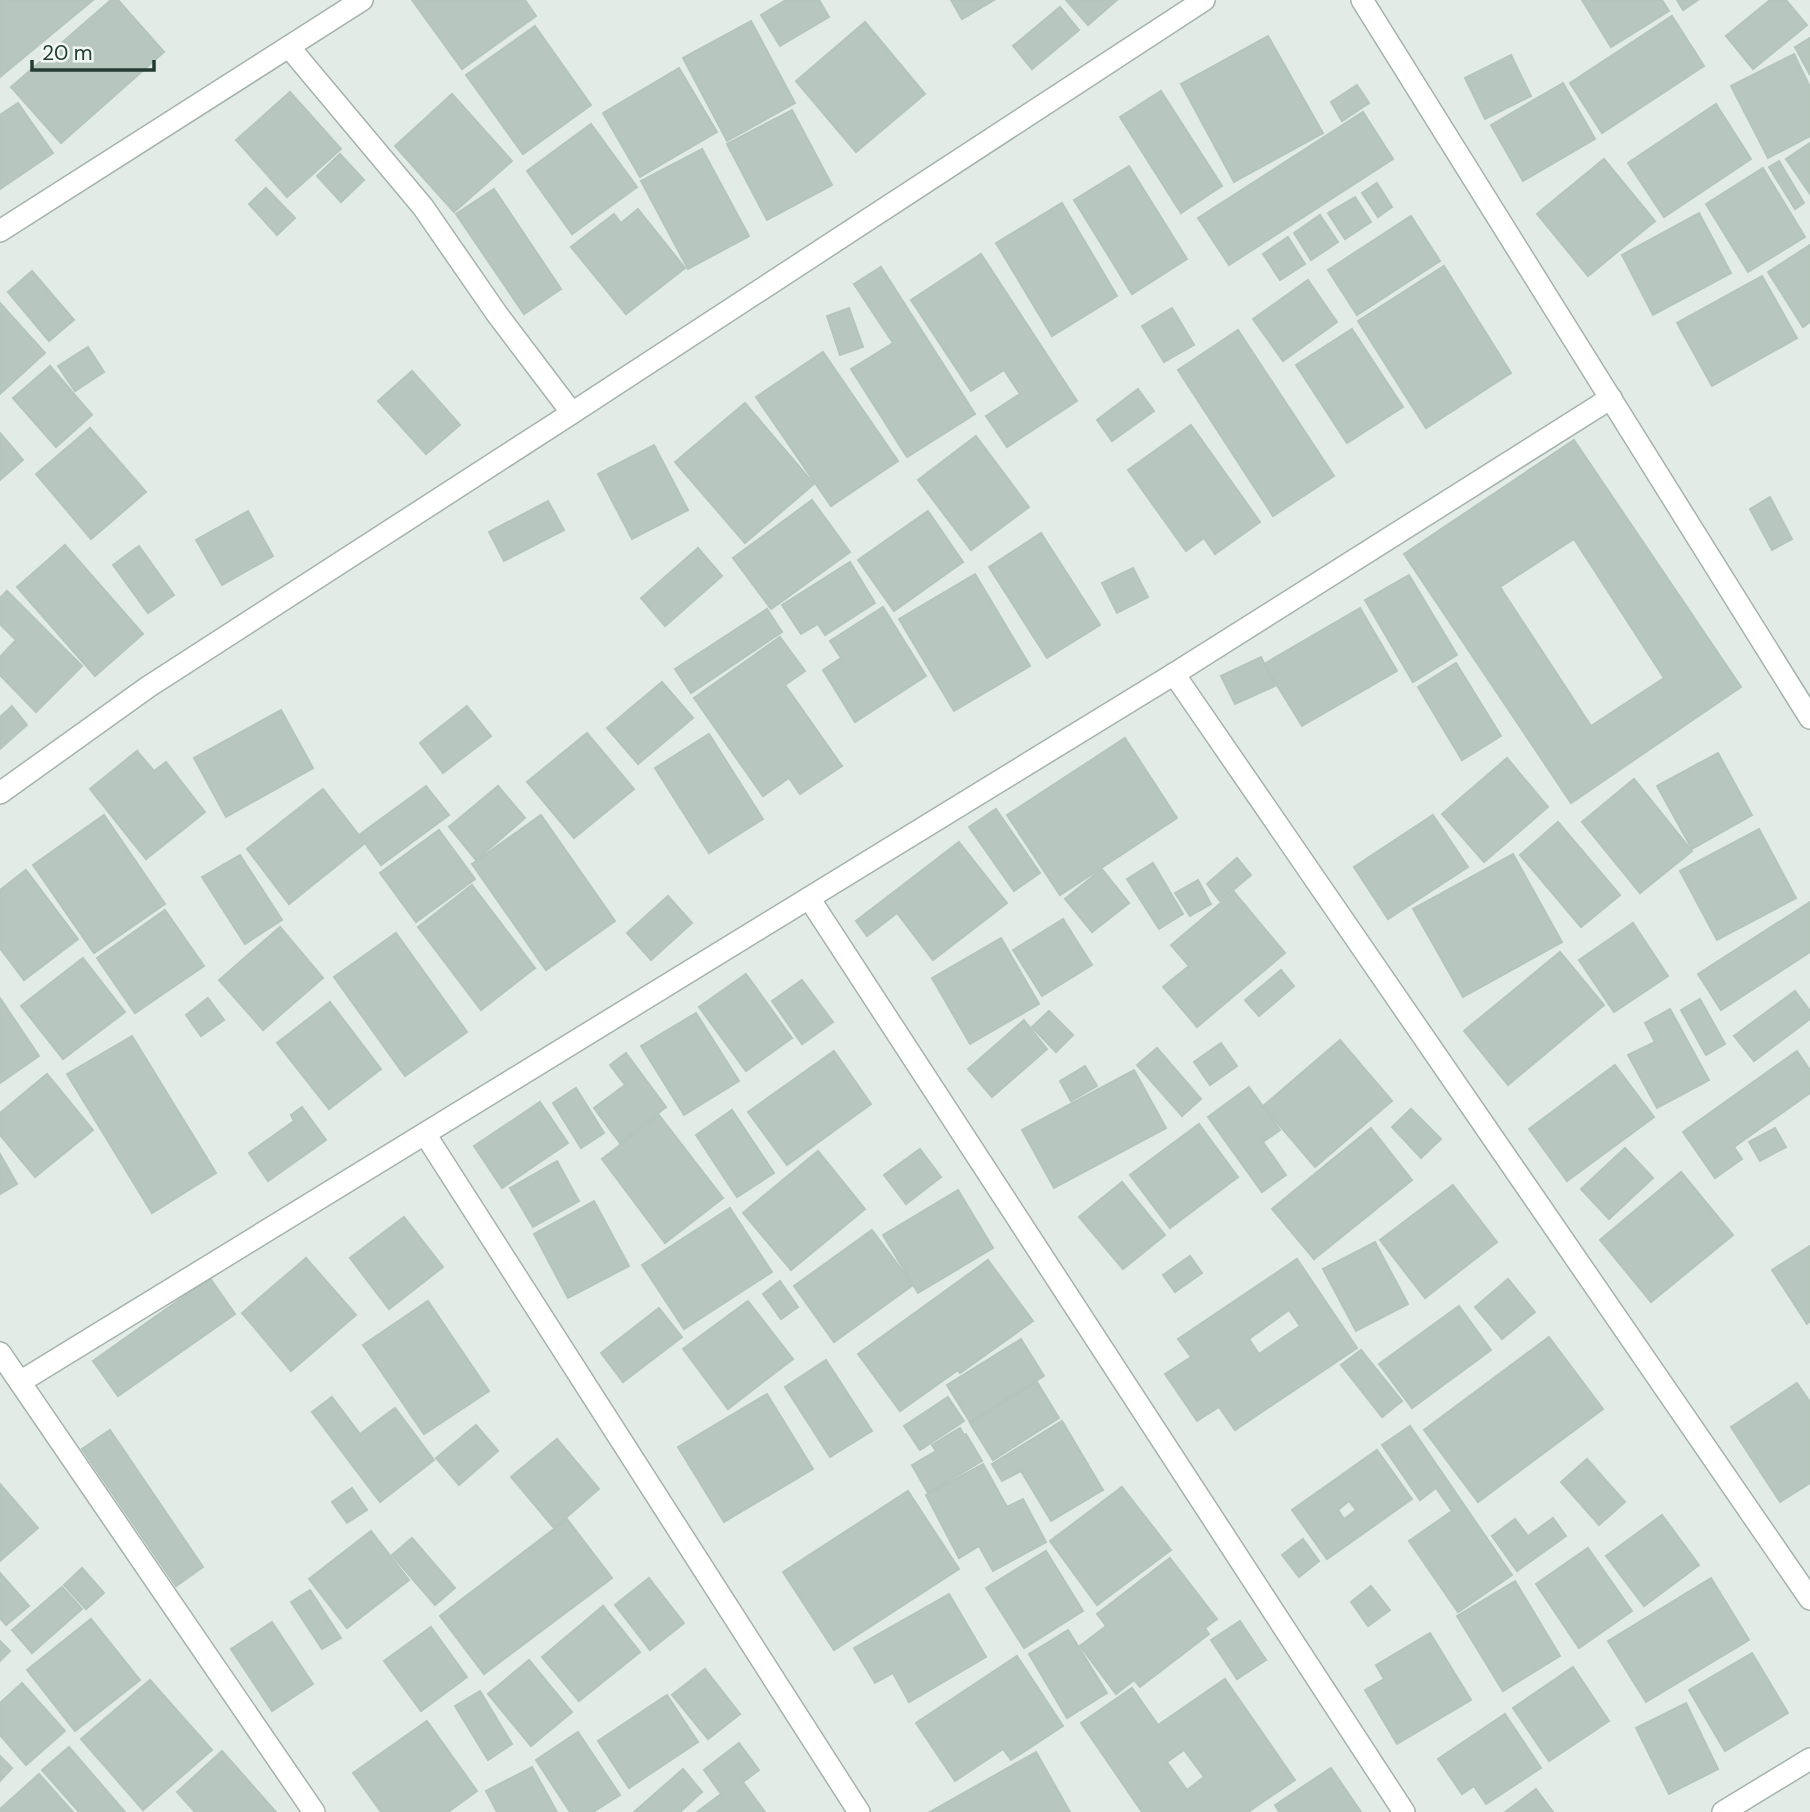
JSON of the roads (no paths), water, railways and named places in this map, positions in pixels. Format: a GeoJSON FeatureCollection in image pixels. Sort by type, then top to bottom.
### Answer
{"type":"FeatureCollection","features":[{"type":"Feature","properties":{"kind":"street"},"geometry":{"type":"LineString","coordinates":[[0,231],[362,0]]}},
{"type":"Feature","properties":{"kind":"street"},"geometry":{"type":"LineString","coordinates":[[0,793],[148,687],[1203,0]]}},
{"type":"Feature","properties":{"kind":"street"},"geometry":{"type":"LineString","coordinates":[[1362,0],[1810,718]]}},
{"type":"Feature","properties":{"kind":"street"},"geometry":{"type":"LineString","coordinates":[[289,47],[423,207],[497,314],[572,413]]}},
{"type":"Feature","properties":{"kind":"street"},"geometry":{"type":"LineString","coordinates":[[20,1382],[1174,674],[1611,398]]}},
{"type":"Feature","properties":{"kind":"street"},"geometry":{"type":"LineString","coordinates":[[1174,674],[1810,1599]]}},
{"type":"Feature","properties":{"kind":"street"},"geometry":{"type":"LineString","coordinates":[[809,898],[1404,1812]]}},
{"type":"Feature","properties":{"kind":"street"},"geometry":{"type":"LineString","coordinates":[[425,1134],[859,1812]]}},
{"type":"Feature","properties":{"kind":"street"},"geometry":{"type":"LineString","coordinates":[[0,1353],[314,1812]]}},
{"type":"Feature","properties":{"kind":"street"},"geometry":{"type":"LineString","coordinates":[[1723,1812],[1810,1759]]}}]}
